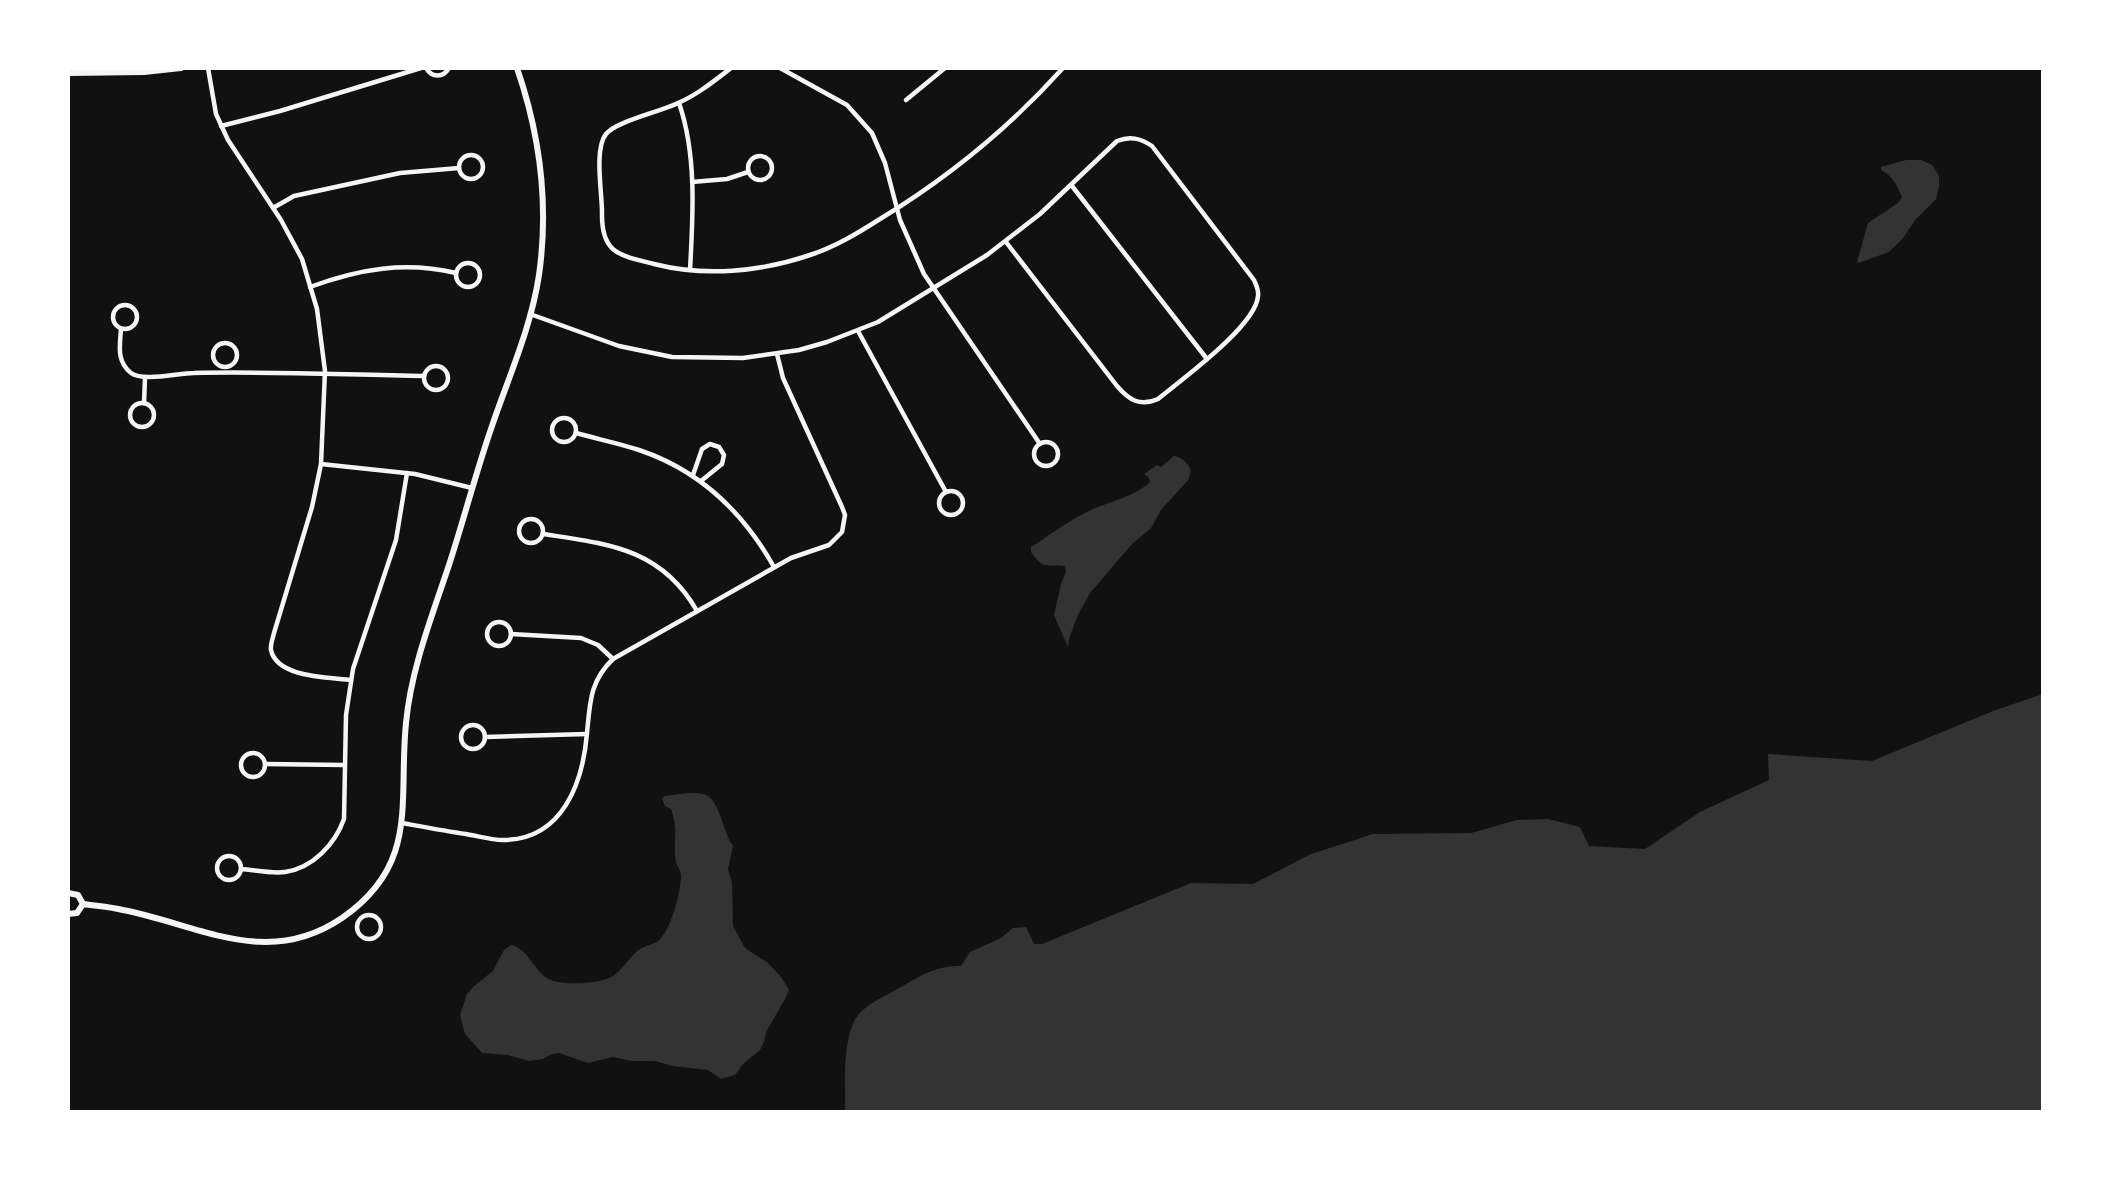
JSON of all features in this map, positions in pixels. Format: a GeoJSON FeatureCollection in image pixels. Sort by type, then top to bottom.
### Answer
{"type":"FeatureCollection","features":[{"type":"Feature","properties":{"kind":"street"},"geometry":{"type":"LineString","coordinates":[[68,73],[144,72],[181,68]]}},
{"type":"Feature","properties":{"kind":"street"},"geometry":{"type":"LineString","coordinates":[[208,68],[216,114],[221,126],[239,160],[273,208],[302,259],[317,309],[325,374],[321,464],[312,507],[271,649],[276,660],[290,671],[351,680]]}},
{"type":"Feature","properties":{"kind":"street"},"geometry":{"type":"LineString","coordinates":[[221,126],[421,68]]}},
{"type":"Feature","properties":{"kind":"street"},"geometry":{"type":"LineString","coordinates":[[426,68],[432,75],[438,76],[449,68]]}},
{"type":"Feature","properties":{"kind":"street"},"geometry":{"type":"LineString","coordinates":[[730,68],[715,81],[679,103],[613,127],[604,137],[598,156],[602,226],[606,243],[619,253],[660,266],[690,270],[743,270],[776,265],[803,257],[846,239],[898,209],[947,175],[1012,122],[1063,68]]}},
{"type":"Feature","properties":{"kind":"street"},"geometry":{"type":"LineString","coordinates":[[780,68],[835,97],[864,122],[879,146],[900,220],[916,260],[933,289],[1040,444]]}},
{"type":"Feature","properties":{"kind":"street"},"geometry":{"type":"LineString","coordinates":[[932,68],[943,70]]}},
{"type":"Feature","properties":{"kind":"street"},"geometry":{"type":"LineString","coordinates":[[83,904],[124,910],[218,936],[254,943],[272,943],[309,935],[326,928],[355,908],[388,868],[396,850],[402,823],[408,703],[492,424],[523,342],[541,253],[543,204],[535,131],[519,69]]}},
{"type":"Feature","properties":{"kind":"street"},"geometry":{"type":"LineString","coordinates":[[906,100],[943,70]]}},
{"type":"Feature","properties":{"kind":"street"},"geometry":{"type":"LineString","coordinates":[[679,103],[686,128],[692,182],[690,270]]}},
{"type":"Feature","properties":{"kind":"street"},"geometry":{"type":"LineString","coordinates":[[530,314],[619,346],[672,357],[724,359],[777,354],[827,342],[858,331],[900,310],[1006,242],[1072,186],[1109,148],[1124,138],[1144,141],[1157,152],[1254,279],[1258,296],[1251,312],[1228,340],[1158,399],[1143,403],[1129,399],[1117,386],[1006,242]]}},
{"type":"Feature","properties":{"kind":"street"},"geometry":{"type":"LineString","coordinates":[[469,155],[477,156],[483,165],[480,174],[472,179],[463,176],[459,168],[463,158],[469,155]]}},
{"type":"Feature","properties":{"kind":"street"},"geometry":{"type":"LineString","coordinates":[[755,156],[766,158],[771,164],[771,172],[762,180],[754,178],[748,172],[750,161],[755,156]]}},
{"type":"Feature","properties":{"kind":"street"},"geometry":{"type":"LineString","coordinates":[[273,208],[294,196],[387,176],[459,168]]}},
{"type":"Feature","properties":{"kind":"street"},"geometry":{"type":"LineString","coordinates":[[692,182],[727,179],[748,172]]}},
{"type":"Feature","properties":{"kind":"street"},"geometry":{"type":"LineString","coordinates":[[1072,186],[1207,359]]}},
{"type":"Feature","properties":{"kind":"street"},"geometry":{"type":"LineString","coordinates":[[470,264],[477,267],[480,277],[474,285],[464,287],[457,280],[456,273],[463,265],[470,264]]}},
{"type":"Feature","properties":{"kind":"street"},"geometry":{"type":"LineString","coordinates":[[310,287],[373,269],[409,266],[456,273]]}},
{"type":"Feature","properties":{"kind":"street"},"geometry":{"type":"LineString","coordinates":[[128,306],[135,310],[136,321],[132,327],[121,329],[114,323],[114,314],[119,307],[128,306]]}},
{"type":"Feature","properties":{"kind":"street"},"geometry":{"type":"LineString","coordinates":[[121,329],[121,359],[132,373],[145,378],[224,370],[424,376]]}},
{"type":"Feature","properties":{"kind":"street"},"geometry":{"type":"LineString","coordinates":[[858,331],[946,492]]}},
{"type":"Feature","properties":{"kind":"street"},"geometry":{"type":"LineString","coordinates":[[225,344],[235,349],[237,356],[234,363],[224,370],[215,363],[213,354],[218,345],[225,344]]}},
{"type":"Feature","properties":{"kind":"street"},"geometry":{"type":"LineString","coordinates":[[402,823],[504,840],[528,836],[553,821],[569,802],[583,766],[593,689],[602,669],[613,659],[774,568],[806,552],[829,545],[842,532],[845,515],[789,392],[777,354]]}},
{"type":"Feature","properties":{"kind":"street"},"geometry":{"type":"LineString","coordinates":[[438,366],[447,373],[448,380],[442,388],[432,390],[425,383],[424,376],[427,370],[438,366]]}},
{"type":"Feature","properties":{"kind":"street"},"geometry":{"type":"LineString","coordinates":[[144,403],[145,378]]}},
{"type":"Feature","properties":{"kind":"street"},"geometry":{"type":"LineString","coordinates":[[144,403],[152,409],[153,419],[146,426],[139,426],[134,423],[130,414],[135,405],[144,403]]}},
{"type":"Feature","properties":{"kind":"street"},"geometry":{"type":"LineString","coordinates":[[565,418],[572,421],[576,433],[569,441],[561,442],[555,438],[552,427],[557,420],[565,418]]}},
{"type":"Feature","properties":{"kind":"street"},"geometry":{"type":"LineString","coordinates":[[576,433],[638,450],[693,475],[729,505],[749,528],[774,568]]}},
{"type":"Feature","properties":{"kind":"street"},"geometry":{"type":"LineString","coordinates":[[1047,442],[1057,448],[1058,459],[1053,464],[1044,466],[1037,462],[1034,454],[1040,444],[1047,442]]}},
{"type":"Feature","properties":{"kind":"street"},"geometry":{"type":"LineString","coordinates":[[693,475],[702,449],[710,444],[719,447],[724,455],[722,464],[701,481]]}},
{"type":"Feature","properties":{"kind":"street"},"geometry":{"type":"LineString","coordinates":[[321,464],[407,473],[472,488]]}},
{"type":"Feature","properties":{"kind":"street"},"geometry":{"type":"LineString","coordinates":[[241,869],[287,872],[308,865],[339,833],[344,819],[346,715],[352,669],[396,540],[407,473]]}},
{"type":"Feature","properties":{"kind":"street"},"geometry":{"type":"LineString","coordinates":[[946,492],[957,492],[962,497],[962,508],[957,514],[945,513],[940,506],[940,498],[946,492]]}},
{"type":"Feature","properties":{"kind":"street"},"geometry":{"type":"LineString","coordinates":[[534,519],[542,526],[543,534],[538,541],[526,543],[520,537],[519,529],[526,520],[534,519]]}},
{"type":"Feature","properties":{"kind":"street"},"geometry":{"type":"LineString","coordinates":[[543,534],[600,543],[638,555],[668,574],[690,598],[697,611]]}},
{"type":"Feature","properties":{"kind":"street"},"geometry":{"type":"LineString","coordinates":[[500,621],[509,627],[511,634],[505,645],[496,645],[489,641],[487,633],[492,623],[500,621]]}},
{"type":"Feature","properties":{"kind":"street"},"geometry":{"type":"LineString","coordinates":[[511,634],[581,638],[598,645],[613,659]]}},
{"type":"Feature","properties":{"kind":"street"},"geometry":{"type":"LineString","coordinates":[[471,725],[479,726],[485,737],[480,747],[473,749],[466,747],[461,737],[463,729],[471,725]]}},
{"type":"Feature","properties":{"kind":"street"},"geometry":{"type":"LineString","coordinates":[[485,737],[587,734]]}},
{"type":"Feature","properties":{"kind":"street"},"geometry":{"type":"LineString","coordinates":[[249,754],[260,755],[265,764],[264,771],[255,777],[248,776],[241,768],[242,761],[249,754]]}},
{"type":"Feature","properties":{"kind":"street"},"geometry":{"type":"LineString","coordinates":[[265,764],[345,765]]}},
{"type":"Feature","properties":{"kind":"street"},"geometry":{"type":"LineString","coordinates":[[232,856],[240,862],[241,869],[235,878],[228,879],[222,877],[217,867],[221,858],[232,856]]}},
{"type":"Feature","properties":{"kind":"street"},"geometry":{"type":"LineString","coordinates":[[68,893],[78,895],[83,904]]}},
{"type":"Feature","properties":{"kind":"street"},"geometry":{"type":"LineString","coordinates":[[68,914],[77,913],[83,904]]}},
{"type":"Feature","properties":{"kind":"street"},"geometry":{"type":"LineString","coordinates":[[355,908],[362,917]]}},
{"type":"Feature","properties":{"kind":"street"},"geometry":{"type":"LineString","coordinates":[[372,916],[378,919],[381,926],[378,936],[368,939],[359,933],[358,923],[362,917],[372,916]]}},
{"type":"Feature","properties":{"kind":"shaded area"},"geometry":{"type":"Polygon","coordinates":[[[1906,160],[1921,160],[1932,165],[1939,176],[1936,199],[1889,252],[1859,263],[1857,262],[1868,223],[1898,203],[1902,197],[1881,167],[1906,160]]]}},
{"type":"Feature","properties":{"kind":"shaded area"},"geometry":{"type":"Polygon","coordinates":[[[1174,456],[1188,465],[1191,471],[1188,480],[1161,510],[1151,528],[1132,544],[1090,593],[1078,615],[1068,647],[1054,615],[1066,572],[1065,566],[1042,564],[1031,552],[1031,547],[1082,515],[1129,496],[1150,482],[1144,474],[1157,465],[1161,467],[1174,456]]]}},
{"type":"Feature","properties":{"kind":"shaded area"},"geometry":{"type":"Polygon","coordinates":[[[2043,694],[2043,1112],[845,1112],[848,1042],[856,1018],[864,1009],[930,972],[961,966],[970,952],[1001,938],[1013,928],[1026,927],[1034,944],[1042,944],[1191,883],[1253,884],[1311,854],[1373,834],[1471,833],[1517,820],[1548,819],[1580,827],[1589,846],[1645,849],[1700,812],[1769,780],[1768,754],[1872,761],[1993,711],[2043,694]]]}},
{"type":"Feature","properties":{"kind":"shaded area"},"geometry":{"type":"Polygon","coordinates":[[[689,793],[711,798],[733,846],[728,869],[732,883],[733,926],[745,948],[768,963],[789,990],[766,1032],[760,1050],[744,1063],[735,1075],[721,1079],[708,1070],[655,1061],[632,1061],[613,1057],[588,1063],[559,1053],[529,1061],[508,1055],[482,1053],[465,1034],[460,1015],[467,994],[493,971],[504,950],[511,945],[518,947],[547,978],[560,982],[584,983],[613,976],[637,951],[663,936],[674,910],[681,876],[675,859],[673,816],[671,809],[665,806],[662,799],[664,796],[689,793]]]}}]}
